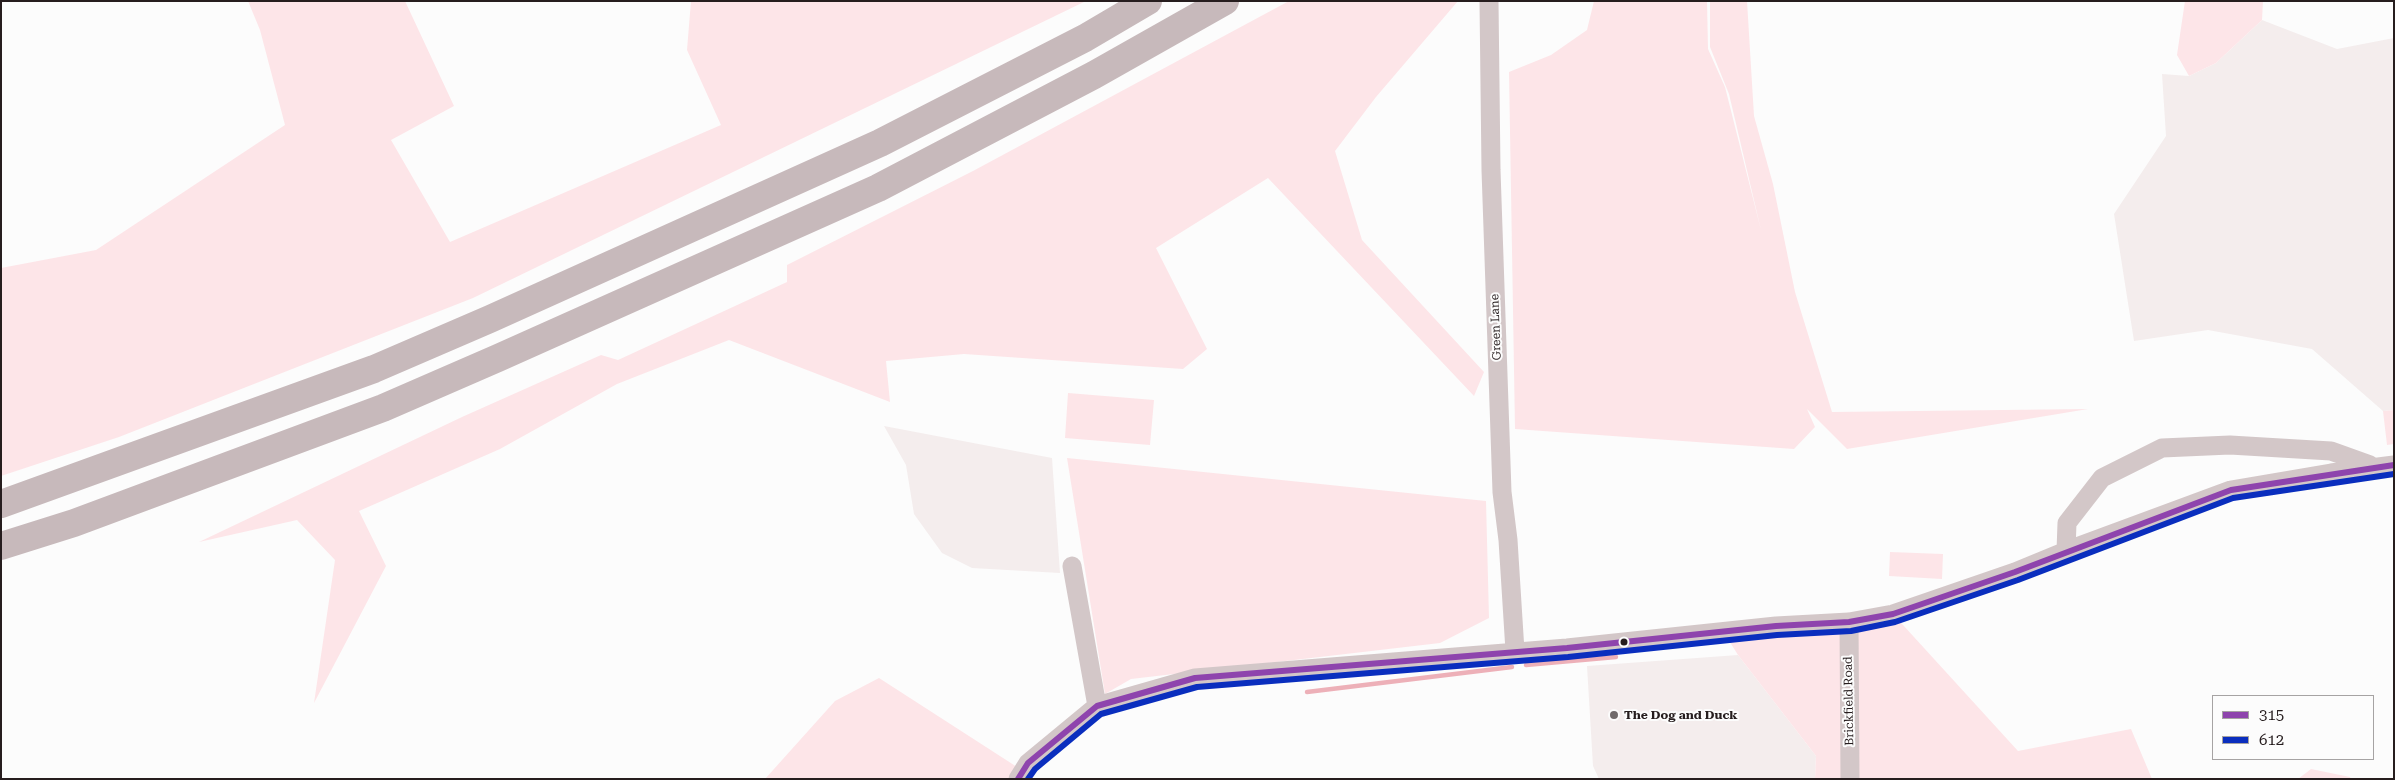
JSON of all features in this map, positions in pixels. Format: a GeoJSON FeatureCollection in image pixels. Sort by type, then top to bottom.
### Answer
{"type":"FeatureCollection","features":[{"type":"Feature","properties":{"kind":"highway"},"geometry":{"type":"LineString","coordinates":[[1,504],[374,369],[490,319],[880,143],[1085,38],[1148,1]]}},
{"type":"Feature","properties":{"kind":"highway"},"geometry":{"type":"LineString","coordinates":[[1,546],[74,523],[383,408],[507,354],[878,188],[1094,75],[1224,1]]}},
{"type":"Feature","properties":{"kind":"street","name":"Green Lane"},"geometry":{"type":"LineString","coordinates":[[1489,1],[1491,170],[1502,483],[1508,540],[1515,651]]}},
{"type":"Feature","properties":{"kind":"street"},"geometry":{"type":"LineString","coordinates":[[2066,551],[2067,523],[2102,478],[2146,454],[2162,448],[2230,444],[2331,451],[2373,466]]}},
{"type":"Feature","properties":{"kind":"street"},"geometry":{"type":"LineString","coordinates":[[1018,779],[1028,763],[1097,706],[1195,678],[1324,669],[1567,648],[1758,628],[1849,622],[1893,614],[2014,572],[2231,490],[2373,466],[2394,465]]}},
{"type":"Feature","properties":{"kind":"street"},"geometry":{"type":"LineString","coordinates":[[1072,566],[1097,706]]}},
{"type":"Feature","properties":{"kind":"street","name":"Brickfield Road"},"geometry":{"type":"LineString","coordinates":[[1849,622],[1850,779]]}},
{"type":"Feature","properties":{"kind":"shaded area"},"geometry":{"type":"Polygon","coordinates":[[[248,1],[405,1],[454,106],[391,140],[450,242],[721,125],[687,50],[691,1],[1086,1],[473,298],[119,437],[1,476],[1,268],[96,250],[285,125],[260,30],[248,1]]]}},
{"type":"Feature","properties":{"kind":"shaded area"},"geometry":{"type":"Polygon","coordinates":[[[1289,1],[1458,1],[1376,97],[1335,151],[1362,240],[1484,372],[1474,396],[1268,178],[1156,248],[1207,349],[1183,369],[964,354],[886,361],[890,402],[729,340],[617,384],[500,449],[359,511],[386,566],[314,703],[335,560],[297,520],[199,542],[462,417],[601,355],[618,360],[787,282],[787,265],[973,171],[1289,1]]]}},
{"type":"Feature","properties":{"kind":"shaded area"},"geometry":{"type":"Polygon","coordinates":[[[1594,1],[1707,1],[1708,49],[1725,87],[1761,230],[1729,94],[1710,47],[1710,1],[1747,1],[1754,116],[1773,184],[1795,292],[1832,412],[2088,409],[1847,449],[1807,409],[1815,427],[1794,449],[1515,429],[1509,72],[1551,55],[1587,30],[1594,1]]]}},
{"type":"Feature","properties":{"kind":"shaded area"},"geometry":{"type":"Polygon","coordinates":[[[2185,1],[2263,1],[2262,20],[2216,63],[2189,76],[2177,55],[2185,1]]]}},
{"type":"Feature","properties":{"kind":"shaded area"},"geometry":{"type":"Polygon","coordinates":[[[2262,20],[2337,49],[2394,38],[2394,410],[2383,411],[2312,349],[2208,330],[2134,341],[2114,214],[2166,136],[2162,74],[2189,76],[2216,63],[2262,20]]]}},
{"type":"Feature","properties":{"kind":"shaded area"},"geometry":{"type":"Polygon","coordinates":[[[1068,393],[1154,400],[1150,445],[1065,438],[1068,393]]]}},
{"type":"Feature","properties":{"kind":"shaded area"},"geometry":{"type":"Polygon","coordinates":[[[2394,410],[2394,444],[2387,445],[2383,411],[2394,410]]]}},
{"type":"Feature","properties":{"kind":"shaded area"},"geometry":{"type":"Polygon","coordinates":[[[884,426],[1052,458],[1060,573],[972,568],[942,553],[914,514],[906,465],[884,426]]]}},
{"type":"Feature","properties":{"kind":"shaded area"},"geometry":{"type":"Polygon","coordinates":[[[1067,458],[1486,501],[1489,618],[1440,643],[1131,679],[1105,694],[1067,458]]]}},
{"type":"Feature","properties":{"kind":"shaded area"},"geometry":{"type":"Polygon","coordinates":[[[1890,552],[1943,554],[1942,579],[1889,576],[1890,552]]]}},
{"type":"Feature","properties":{"kind":"shaded area"},"geometry":{"type":"Polygon","coordinates":[[[1893,614],[2018,751],[2131,729],[2152,779],[1815,779],[1816,756],[1738,655],[1723,631],[1893,614]]]}},
{"type":"Feature","properties":{"kind":"shaded area"},"geometry":{"type":"Polygon","coordinates":[[[1738,655],[1816,756],[1815,779],[1599,779],[1593,766],[1587,666],[1738,655]]]}},
{"type":"Feature","properties":{"kind":"shaded area"},"geometry":{"type":"Polygon","coordinates":[[[879,678],[1017,767],[1010,779],[765,779],[835,701],[879,678]]]}},
{"type":"Feature","properties":{"kind":"shaded area"},"geometry":{"type":"Polygon","coordinates":[[[2311,769],[2350,777],[2351,779],[2298,779],[2311,769]]]}},
{"type":"Feature","properties":{"kind":"waterway"},"geometry":{"type":"LineString","coordinates":[[1526,665],[1616,657]]}},
{"type":"Feature","properties":{"kind":"waterway"},"geometry":{"type":"LineString","coordinates":[[1307,692],[1512,667]]}},
{"type":"Feature","properties":{"kind":"transit line","name":"315"},"geometry":{"type":"LineString","coordinates":[[1018,779],[1028,763],[1097,706],[1195,678],[1567,648],[1776,626],[1849,622],[1893,614],[2015,572],[2231,490],[2394,465]]}},
{"type":"Feature","properties":{"kind":"transit line","name":"612"},"geometry":{"type":"LineString","coordinates":[[1028,779],[1035,769],[1101,714],[1197,687],[1568,657],[1777,635],[1851,631],[1895,622],[2018,580],[2233,498],[2394,474]]}},
{"type":"Feature","properties":{"kind":"place","name":"The Dog and Duck"},"geometry":{"type":"Point","coordinates":[1614,715]}}]}
